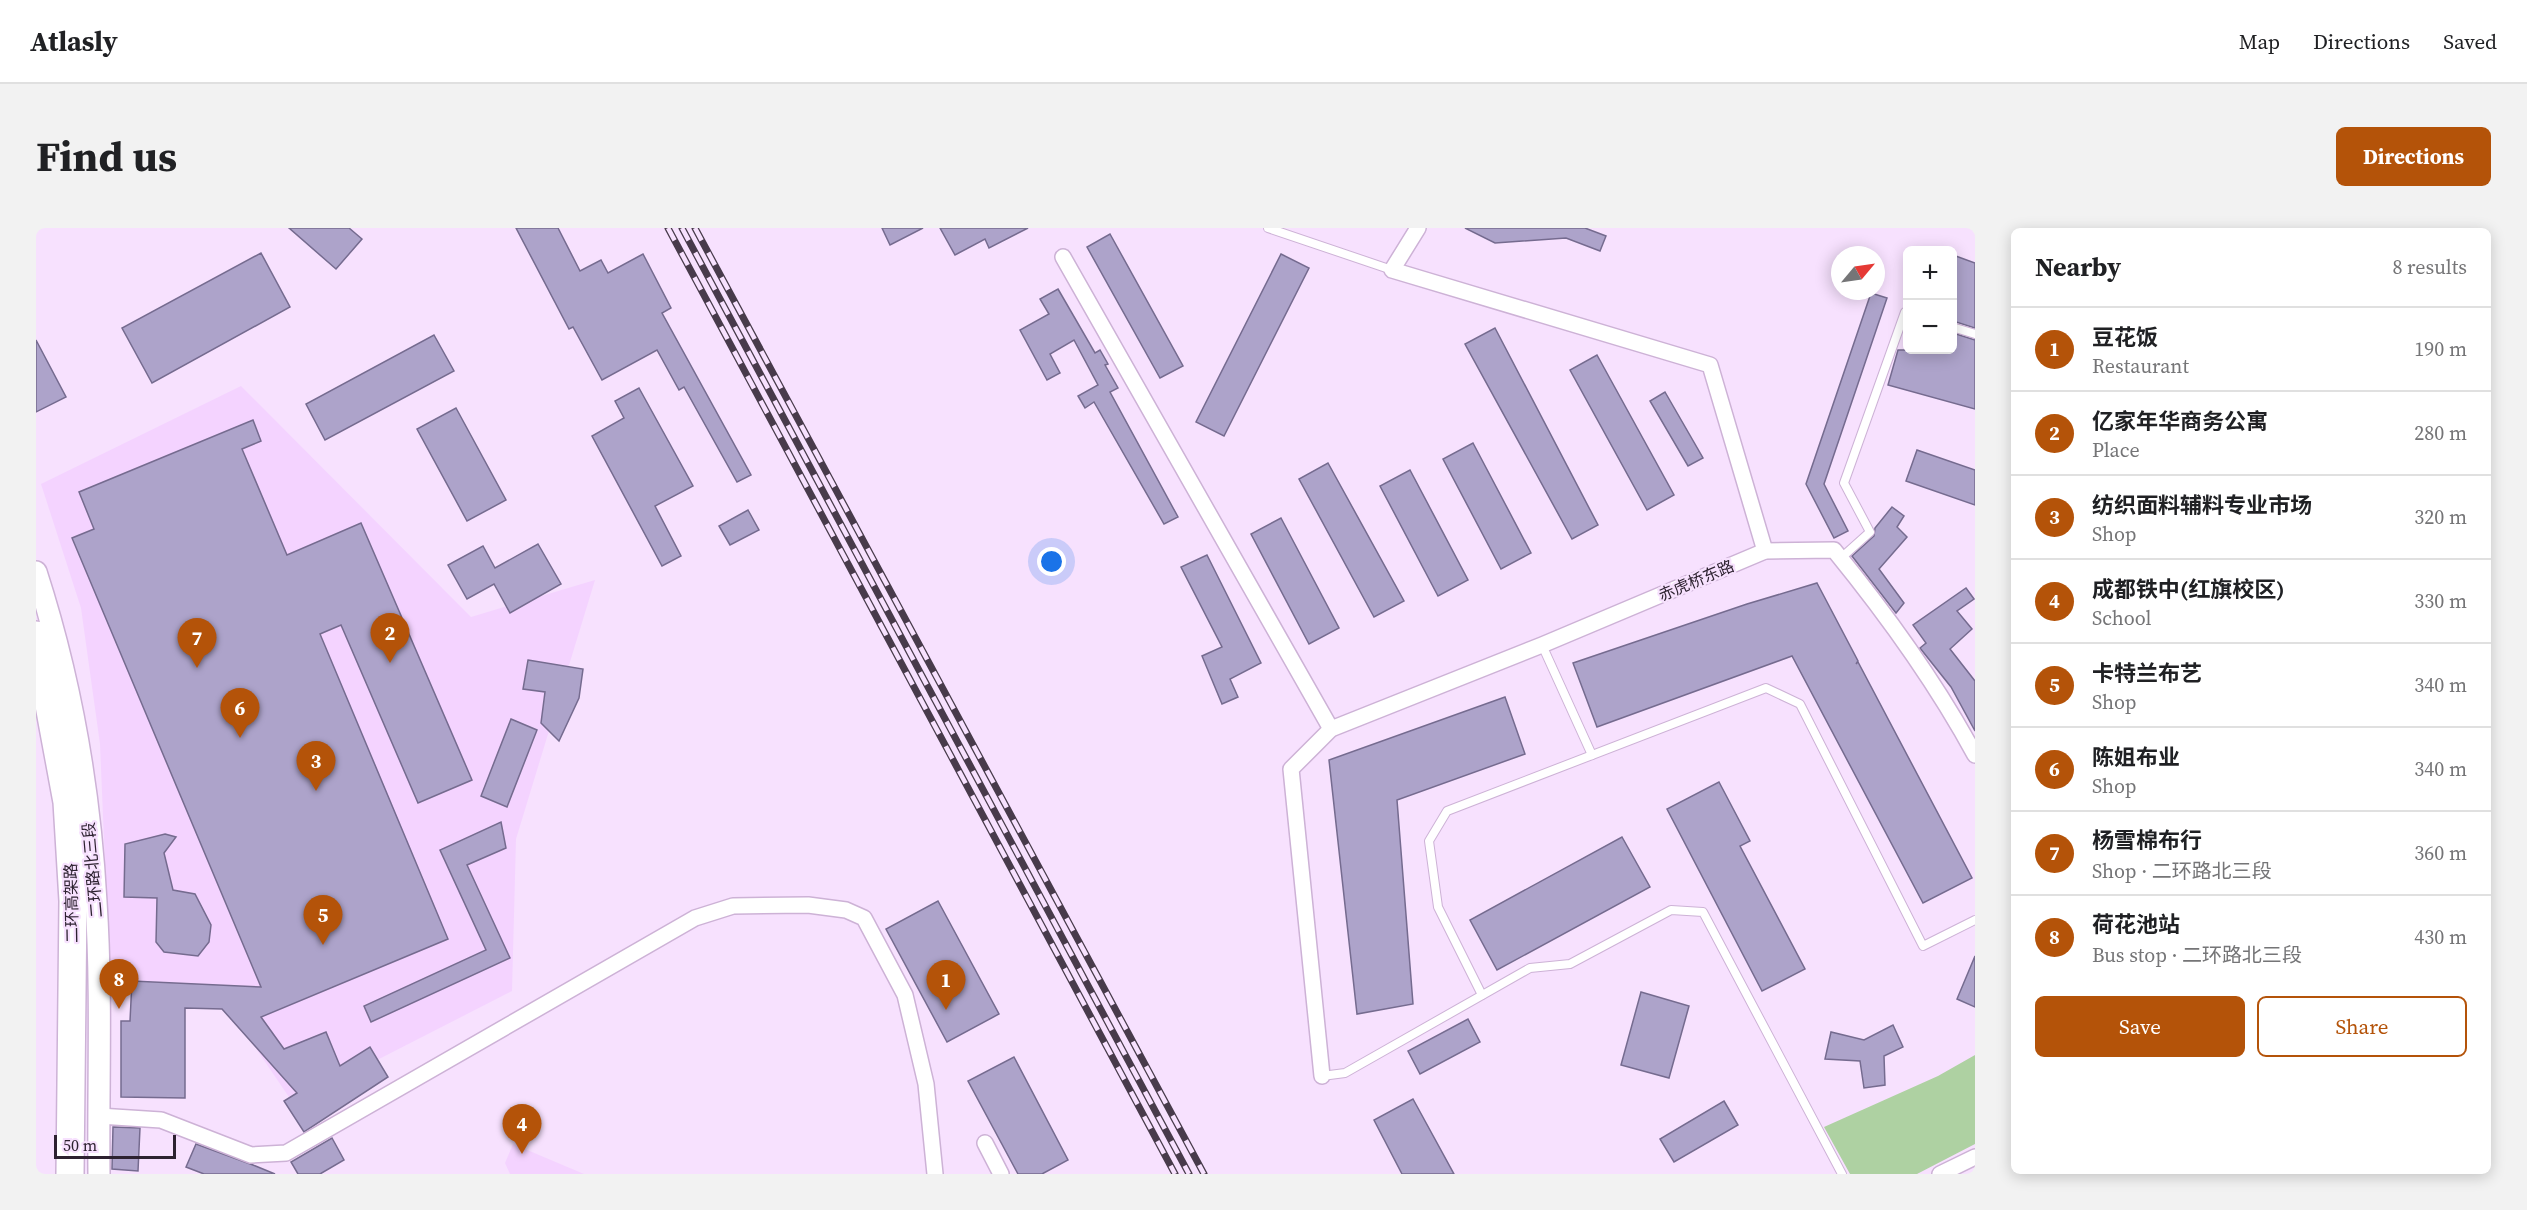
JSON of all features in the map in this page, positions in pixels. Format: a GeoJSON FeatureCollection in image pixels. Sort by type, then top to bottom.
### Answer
{"type":"FeatureCollection","features":[{"type":"Feature","properties":{"kind":"highway","name":"二环高架路"},"geometry":{"type":"LineString","coordinates":[[36,635],[68,802],[73,901],[70,1174]]}},
{"type":"Feature","properties":{"kind":"highway"},"geometry":{"type":"LineString","coordinates":[[68,802],[85,868],[88,1174]]}},
{"type":"Feature","properties":{"kind":"main road","name":"二环路北三段"},"geometry":{"type":"LineString","coordinates":[[36,572],[58,647],[75,730],[90,830],[97,903],[99,1174]]}},
{"type":"Feature","properties":{"kind":"street"},"geometry":{"type":"LineString","coordinates":[[1418,228],[1392,270],[1710,364],[1765,550]]}},
{"type":"Feature","properties":{"kind":"street"},"geometry":{"type":"LineString","coordinates":[[1063,257],[1331,729],[1291,769],[1322,1076]]}},
{"type":"Feature","properties":{"kind":"street","name":"赤虎桥东路"},"geometry":{"type":"LineString","coordinates":[[1331,729],[1542,645],[1765,550],[1834,550],[1841,558]]}},
{"type":"Feature","properties":{"kind":"street"},"geometry":{"type":"LineString","coordinates":[[1841,558],[1889,618],[1938,690],[1975,755]]}},
{"type":"Feature","properties":{"kind":"street"},"geometry":{"type":"LineString","coordinates":[[99,1116],[160,1120],[251,1155],[286,1153],[695,918],[733,906],[808,905],[846,909],[864,918],[905,995],[926,1084],[935,1174]]}},
{"type":"Feature","properties":{"kind":"street"},"geometry":{"type":"LineString","coordinates":[[985,1143],[1001,1174]]}},
{"type":"Feature","properties":{"kind":"street"},"geometry":{"type":"LineString","coordinates":[[1940,1174],[1975,1157]]}},
{"type":"Feature","properties":{"kind":"lane"},"geometry":{"type":"LineString","coordinates":[[1268,228],[1392,270]]}},
{"type":"Feature","properties":{"kind":"lane"},"geometry":{"type":"LineString","coordinates":[[1841,558],[1870,532],[1844,483],[1903,318]]}},
{"type":"Feature","properties":{"kind":"lane"},"geometry":{"type":"LineString","coordinates":[[1957,328],[1975,334]]}},
{"type":"Feature","properties":{"kind":"lane"},"geometry":{"type":"LineString","coordinates":[[1542,645],[1592,755]]}},
{"type":"Feature","properties":{"kind":"lane"},"geometry":{"type":"LineString","coordinates":[[1482,995],[1438,907],[1429,841],[1447,811],[1766,688],[1800,704],[1923,946],[1975,920]]}},
{"type":"Feature","properties":{"kind":"lane"},"geometry":{"type":"LineString","coordinates":[[1322,1076],[1345,1073],[1530,968],[1570,964],[1671,910],[1703,912],[1842,1174]]}},
{"type":"Feature","properties":{"kind":"shaded area"},"geometry":{"type":"Polygon","coordinates":[[[241,386],[471,617],[595,580],[516,839],[512,991],[293,1103],[221,997],[110,984],[100,744],[81,608],[41,484],[241,386]]]}},
{"type":"Feature","properties":{"kind":"shaded area"},"geometry":{"type":"Polygon","coordinates":[[[513,1144],[584,1174],[510,1174],[505,1163],[513,1144]]]}},
{"type":"Feature","properties":{"kind":"green space"},"geometry":{"type":"Polygon","coordinates":[[[1975,1055],[1975,1144],[1917,1174],[1850,1174],[1824,1127],[1938,1076],[1975,1055]]]}},
{"type":"Feature","properties":{"kind":"building"},"geometry":{"type":"Polygon","coordinates":[[[289,228],[349,228],[362,239],[336,269],[289,228]]]}},
{"type":"Feature","properties":{"kind":"building"},"geometry":{"type":"Polygon","coordinates":[[[516,228],[558,228],[580,271],[601,260],[608,273],[643,254],[671,308],[662,313],[751,475],[737,482],[684,387],[679,390],[657,350],[602,380],[573,327],[569,329],[516,228]]]}},
{"type":"Feature","properties":{"kind":"building"},"geometry":{"type":"Polygon","coordinates":[[[882,228],[923,228],[890,245],[882,228]]]}},
{"type":"Feature","properties":{"kind":"building"},"geometry":{"type":"Polygon","coordinates":[[[940,228],[1028,228],[989,248],[985,239],[955,255],[940,228]]]}},
{"type":"Feature","properties":{"kind":"building"},"geometry":{"type":"Polygon","coordinates":[[[1465,228],[1585,228],[1606,236],[1600,251],[1566,238],[1495,243],[1465,228]]]}},
{"type":"Feature","properties":{"kind":"building"},"geometry":{"type":"Polygon","coordinates":[[[1110,234],[1183,366],[1160,378],[1087,247],[1110,234]]]}},
{"type":"Feature","properties":{"kind":"building"},"geometry":{"type":"Polygon","coordinates":[[[261,253],[290,307],[152,383],[122,328],[261,253]]]}},
{"type":"Feature","properties":{"kind":"building"},"geometry":{"type":"Polygon","coordinates":[[[1281,254],[1309,268],[1224,436],[1196,422],[1281,254]]]}},
{"type":"Feature","properties":{"kind":"building"},"geometry":{"type":"Polygon","coordinates":[[[1957,256],[1975,263],[1975,328],[1957,322],[1957,256]]]}},
{"type":"Feature","properties":{"kind":"building"},"geometry":{"type":"Polygon","coordinates":[[[1058,289],[1095,353],[1100,350],[1108,364],[1105,365],[1118,388],[1110,392],[1178,517],[1164,524],[1094,402],[1085,408],[1078,396],[1098,385],[1074,340],[1050,354],[1060,373],[1047,380],[1020,330],[1049,314],[1040,299],[1058,289]]]}},
{"type":"Feature","properties":{"kind":"building"},"geometry":{"type":"Polygon","coordinates":[[[1887,298],[1824,484],[1848,531],[1834,538],[1806,484],[1869,300],[1887,298]]]}},
{"type":"Feature","properties":{"kind":"building"},"geometry":{"type":"Polygon","coordinates":[[[1495,328],[1598,525],[1572,539],[1465,344],[1495,328]]]}},
{"type":"Feature","properties":{"kind":"building"},"geometry":{"type":"Polygon","coordinates":[[[1957,334],[1975,340],[1975,409],[1888,385],[1898,350],[1903,350],[1903,354],[1957,354],[1957,334]]]}},
{"type":"Feature","properties":{"kind":"building"},"geometry":{"type":"Polygon","coordinates":[[[434,335],[454,371],[325,440],[306,404],[434,335]]]}},
{"type":"Feature","properties":{"kind":"building"},"geometry":{"type":"Polygon","coordinates":[[[36,340],[66,397],[36,412],[36,340]]]}},
{"type":"Feature","properties":{"kind":"building"},"geometry":{"type":"Polygon","coordinates":[[[1597,355],[1674,495],[1647,510],[1570,370],[1597,355]]]}},
{"type":"Feature","properties":{"kind":"building"},"geometry":{"type":"Polygon","coordinates":[[[639,388],[693,486],[655,506],[681,556],[662,566],[592,436],[624,418],[615,401],[639,388]]]}},
{"type":"Feature","properties":{"kind":"building"},"geometry":{"type":"Polygon","coordinates":[[[1665,392],[1703,458],[1688,466],[1650,401],[1665,392]]]}},
{"type":"Feature","properties":{"kind":"building"},"geometry":{"type":"Polygon","coordinates":[[[456,408],[506,500],[467,521],[417,429],[456,408]]]}},
{"type":"Feature","properties":{"kind":"building"},"geometry":{"type":"Polygon","coordinates":[[[253,420],[261,441],[242,449],[287,555],[361,523],[472,780],[418,803],[341,625],[320,634],[448,939],[261,1017],[284,1049],[326,1032],[340,1066],[370,1047],[388,1077],[304,1132],[284,1101],[297,1093],[222,1009],[185,1008],[185,1098],[121,1097],[121,1021],[130,1021],[132,981],[261,987],[72,538],[94,529],[79,492],[253,420]]]}},
{"type":"Feature","properties":{"kind":"building"},"geometry":{"type":"Polygon","coordinates":[[[1473,443],[1531,553],[1501,569],[1443,459],[1473,443]]]}},
{"type":"Feature","properties":{"kind":"building"},"geometry":{"type":"Polygon","coordinates":[[[1917,450],[1975,470],[1975,505],[1906,481],[1917,450]]]}},
{"type":"Feature","properties":{"kind":"building"},"geometry":{"type":"Polygon","coordinates":[[[1328,463],[1404,601],[1374,617],[1299,479],[1328,463]]]}},
{"type":"Feature","properties":{"kind":"building"},"geometry":{"type":"Polygon","coordinates":[[[1410,470],[1468,580],[1438,596],[1380,486],[1410,470]]]}},
{"type":"Feature","properties":{"kind":"building"},"geometry":{"type":"Polygon","coordinates":[[[1892,507],[1904,516],[1897,527],[1907,537],[1879,569],[1904,603],[1896,613],[1852,556],[1874,536],[1875,528],[1892,507]]]}},
{"type":"Feature","properties":{"kind":"building"},"geometry":{"type":"Polygon","coordinates":[[[748,510],[759,530],[730,545],[719,526],[748,510]]]}},
{"type":"Feature","properties":{"kind":"building"},"geometry":{"type":"Polygon","coordinates":[[[1281,518],[1339,628],[1309,644],[1251,534],[1281,518]]]}},
{"type":"Feature","properties":{"kind":"building"},"geometry":{"type":"Polygon","coordinates":[[[538,544],[561,584],[510,613],[494,584],[467,599],[448,565],[483,546],[495,568],[538,544]]]}},
{"type":"Feature","properties":{"kind":"building"},"geometry":{"type":"Polygon","coordinates":[[[1207,555],[1261,663],[1230,679],[1238,697],[1222,704],[1202,656],[1222,647],[1181,567],[1207,555]]]}},
{"type":"Feature","properties":{"kind":"building"},"geometry":{"type":"Polygon","coordinates":[[[1817,583],[1858,661],[1856,664],[1858,662],[1972,878],[1923,903],[1792,656],[1597,727],[1573,663],[1747,604],[1817,583]]]}},
{"type":"Feature","properties":{"kind":"building"},"geometry":{"type":"Polygon","coordinates":[[[1966,588],[1974,599],[1957,611],[1972,629],[1950,649],[1975,681],[1975,731],[1951,687],[1920,648],[1926,643],[1913,625],[1966,588]]]}},
{"type":"Feature","properties":{"kind":"building"},"geometry":{"type":"Polygon","coordinates":[[[528,660],[583,669],[579,698],[559,741],[541,723],[545,692],[523,689],[528,660]]]}},
{"type":"Feature","properties":{"kind":"building"},"geometry":{"type":"Polygon","coordinates":[[[1505,697],[1525,754],[1397,800],[1413,1004],[1357,1014],[1329,760],[1505,697]]]}},
{"type":"Feature","properties":{"kind":"building"},"geometry":{"type":"Polygon","coordinates":[[[511,719],[537,730],[507,807],[481,796],[511,719]]]}},
{"type":"Feature","properties":{"kind":"building"},"geometry":{"type":"Polygon","coordinates":[[[1719,782],[1750,841],[1740,846],[1805,969],[1762,991],[1667,809],[1719,782]]]}},
{"type":"Feature","properties":{"kind":"building"},"geometry":{"type":"Polygon","coordinates":[[[501,822],[506,848],[467,865],[510,958],[371,1022],[364,1006],[486,950],[440,850],[501,822]]]}},
{"type":"Feature","properties":{"kind":"building"},"geometry":{"type":"Polygon","coordinates":[[[165,834],[176,837],[164,853],[173,890],[195,894],[211,925],[209,942],[198,956],[164,952],[156,942],[157,898],[124,897],[125,844],[165,834]]]}},
{"type":"Feature","properties":{"kind":"building"},"geometry":{"type":"Polygon","coordinates":[[[1622,837],[1650,887],[1497,970],[1470,920],[1622,837]]]}},
{"type":"Feature","properties":{"kind":"building"},"geometry":{"type":"Polygon","coordinates":[[[938,901],[999,1014],[947,1042],[886,929],[938,901]]]}},
{"type":"Feature","properties":{"kind":"building"},"geometry":{"type":"Polygon","coordinates":[[[1975,956],[1975,1007],[1957,999],[1975,956]]]}},
{"type":"Feature","properties":{"kind":"building"},"geometry":{"type":"Polygon","coordinates":[[[1641,992],[1689,1006],[1669,1078],[1621,1065],[1641,992]]]}},
{"type":"Feature","properties":{"kind":"building"},"geometry":{"type":"Polygon","coordinates":[[[1468,1019],[1480,1042],[1420,1074],[1408,1051],[1468,1019]]]}},
{"type":"Feature","properties":{"kind":"building"},"geometry":{"type":"Polygon","coordinates":[[[1893,1025],[1903,1047],[1884,1056],[1885,1085],[1864,1088],[1860,1061],[1825,1059],[1831,1032],[1864,1040],[1893,1025]]]}},
{"type":"Feature","properties":{"kind":"building"},"geometry":{"type":"Polygon","coordinates":[[[1014,1057],[1068,1160],[1042,1174],[1018,1174],[968,1081],[1014,1057]]]}},
{"type":"Feature","properties":{"kind":"building"},"geometry":{"type":"Polygon","coordinates":[[[1413,1099],[1454,1174],[1402,1174],[1374,1120],[1413,1099]]]}},
{"type":"Feature","properties":{"kind":"building"},"geometry":{"type":"Polygon","coordinates":[[[1724,1101],[1738,1125],[1674,1162],[1660,1139],[1724,1101]]]}},
{"type":"Feature","properties":{"kind":"building"},"geometry":{"type":"Polygon","coordinates":[[[113,1127],[140,1128],[138,1171],[112,1169],[113,1127]]]}},
{"type":"Feature","properties":{"kind":"building"},"geometry":{"type":"Polygon","coordinates":[[[332,1138],[344,1160],[320,1174],[298,1174],[291,1162],[332,1138]]]}},
{"type":"Feature","properties":{"kind":"building"},"geometry":{"type":"Polygon","coordinates":[[[196,1144],[275,1174],[204,1174],[186,1167],[196,1144]]]}},
{"type":"Feature","properties":{"kind":"railway"},"geometry":{"type":"LineString","coordinates":[[668,228],[1175,1174]]}},
{"type":"Feature","properties":{"kind":"railway"},"geometry":{"type":"LineString","coordinates":[[682,228],[1189,1174]]}},
{"type":"Feature","properties":{"kind":"railway"},"geometry":{"type":"LineString","coordinates":[[695,228],[1204,1174]]}},
{"type":"Feature","properties":{"kind":"place","name":"亿家年华商务公寓"},"geometry":{"type":"Point","coordinates":[390,663]}},
{"type":"Feature","properties":{"kind":"place","name":"杨雪棉布行"},"geometry":{"type":"Point","coordinates":[197,668]}},
{"type":"Feature","properties":{"kind":"place","name":"陈姐布业"},"geometry":{"type":"Point","coordinates":[240,738]}},
{"type":"Feature","properties":{"kind":"place","name":"纺织面料辅料专业市场"},"geometry":{"type":"Point","coordinates":[316,791]}},
{"type":"Feature","properties":{"kind":"place","name":"卡特兰布艺"},"geometry":{"type":"Point","coordinates":[323,945]}},
{"type":"Feature","properties":{"kind":"place","name":"荷花池站"},"geometry":{"type":"Point","coordinates":[119,1009]}},
{"type":"Feature","properties":{"kind":"place","name":"豆花饭"},"geometry":{"type":"Point","coordinates":[946,1010]}},
{"type":"Feature","properties":{"kind":"place","name":"成都铁中(红旗校区)"},"geometry":{"type":"Point","coordinates":[522,1154]}}]}
